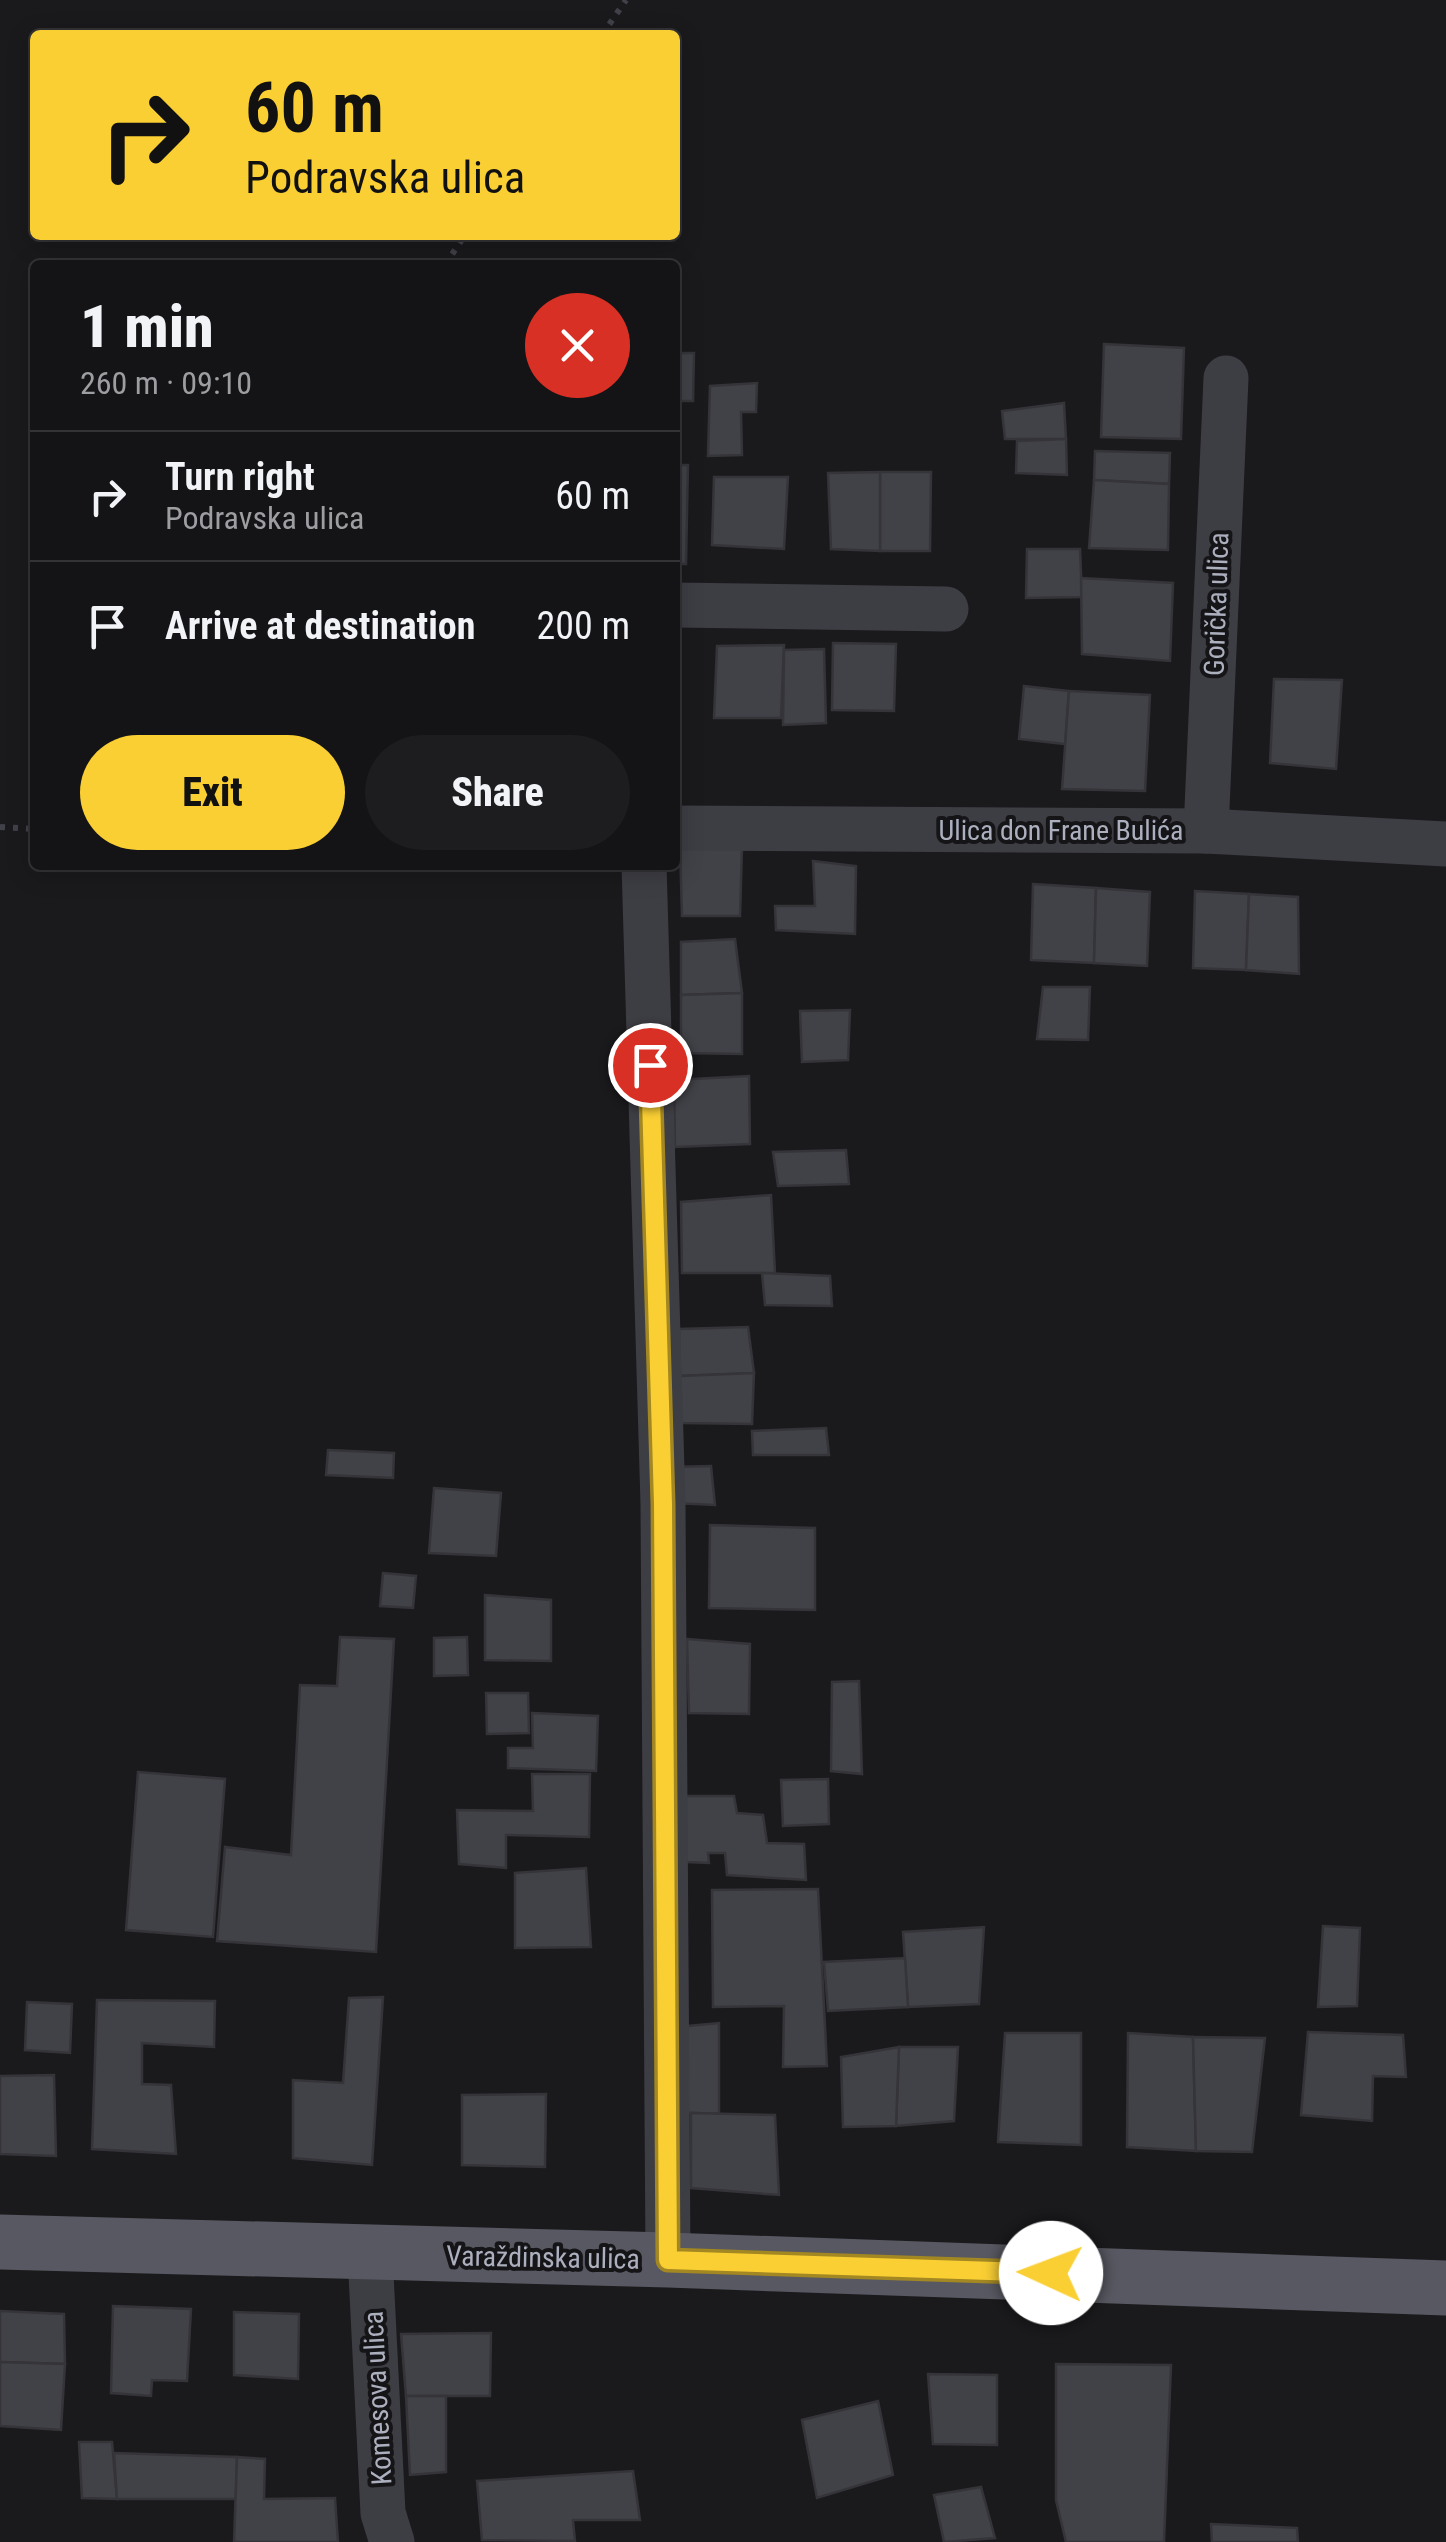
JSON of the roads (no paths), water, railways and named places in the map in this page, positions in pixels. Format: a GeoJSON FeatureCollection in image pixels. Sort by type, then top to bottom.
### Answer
{"type":"FeatureCollection","features":[{"type":"Feature","properties":{"kind":"main road","name":"Varaždinska ulica"},"geometry":{"type":"LineString","coordinates":[[0,2242],[668,2260],[1446,2288]]}},
{"type":"Feature","properties":{"kind":"street","name":"Gorička ulica"},"geometry":{"type":"LineString","coordinates":[[1206,830],[1226,378]]}},
{"type":"Feature","properties":{"kind":"street"},"geometry":{"type":"LineString","coordinates":[[680,605],[946,609]]}},
{"type":"Feature","properties":{"kind":"street","name":"Ulica don Frane Bulića"},"geometry":{"type":"LineString","coordinates":[[680,828],[1206,830],[1446,844]]}},
{"type":"Feature","properties":{"kind":"street"},"geometry":{"type":"LineString","coordinates":[[644,870],[663,1504],[668,2260]]}},
{"type":"Feature","properties":{"kind":"street","name":"Komesova ulica"},"geometry":{"type":"LineString","coordinates":[[370,2254],[382,2513],[392,2542]]}}]}
